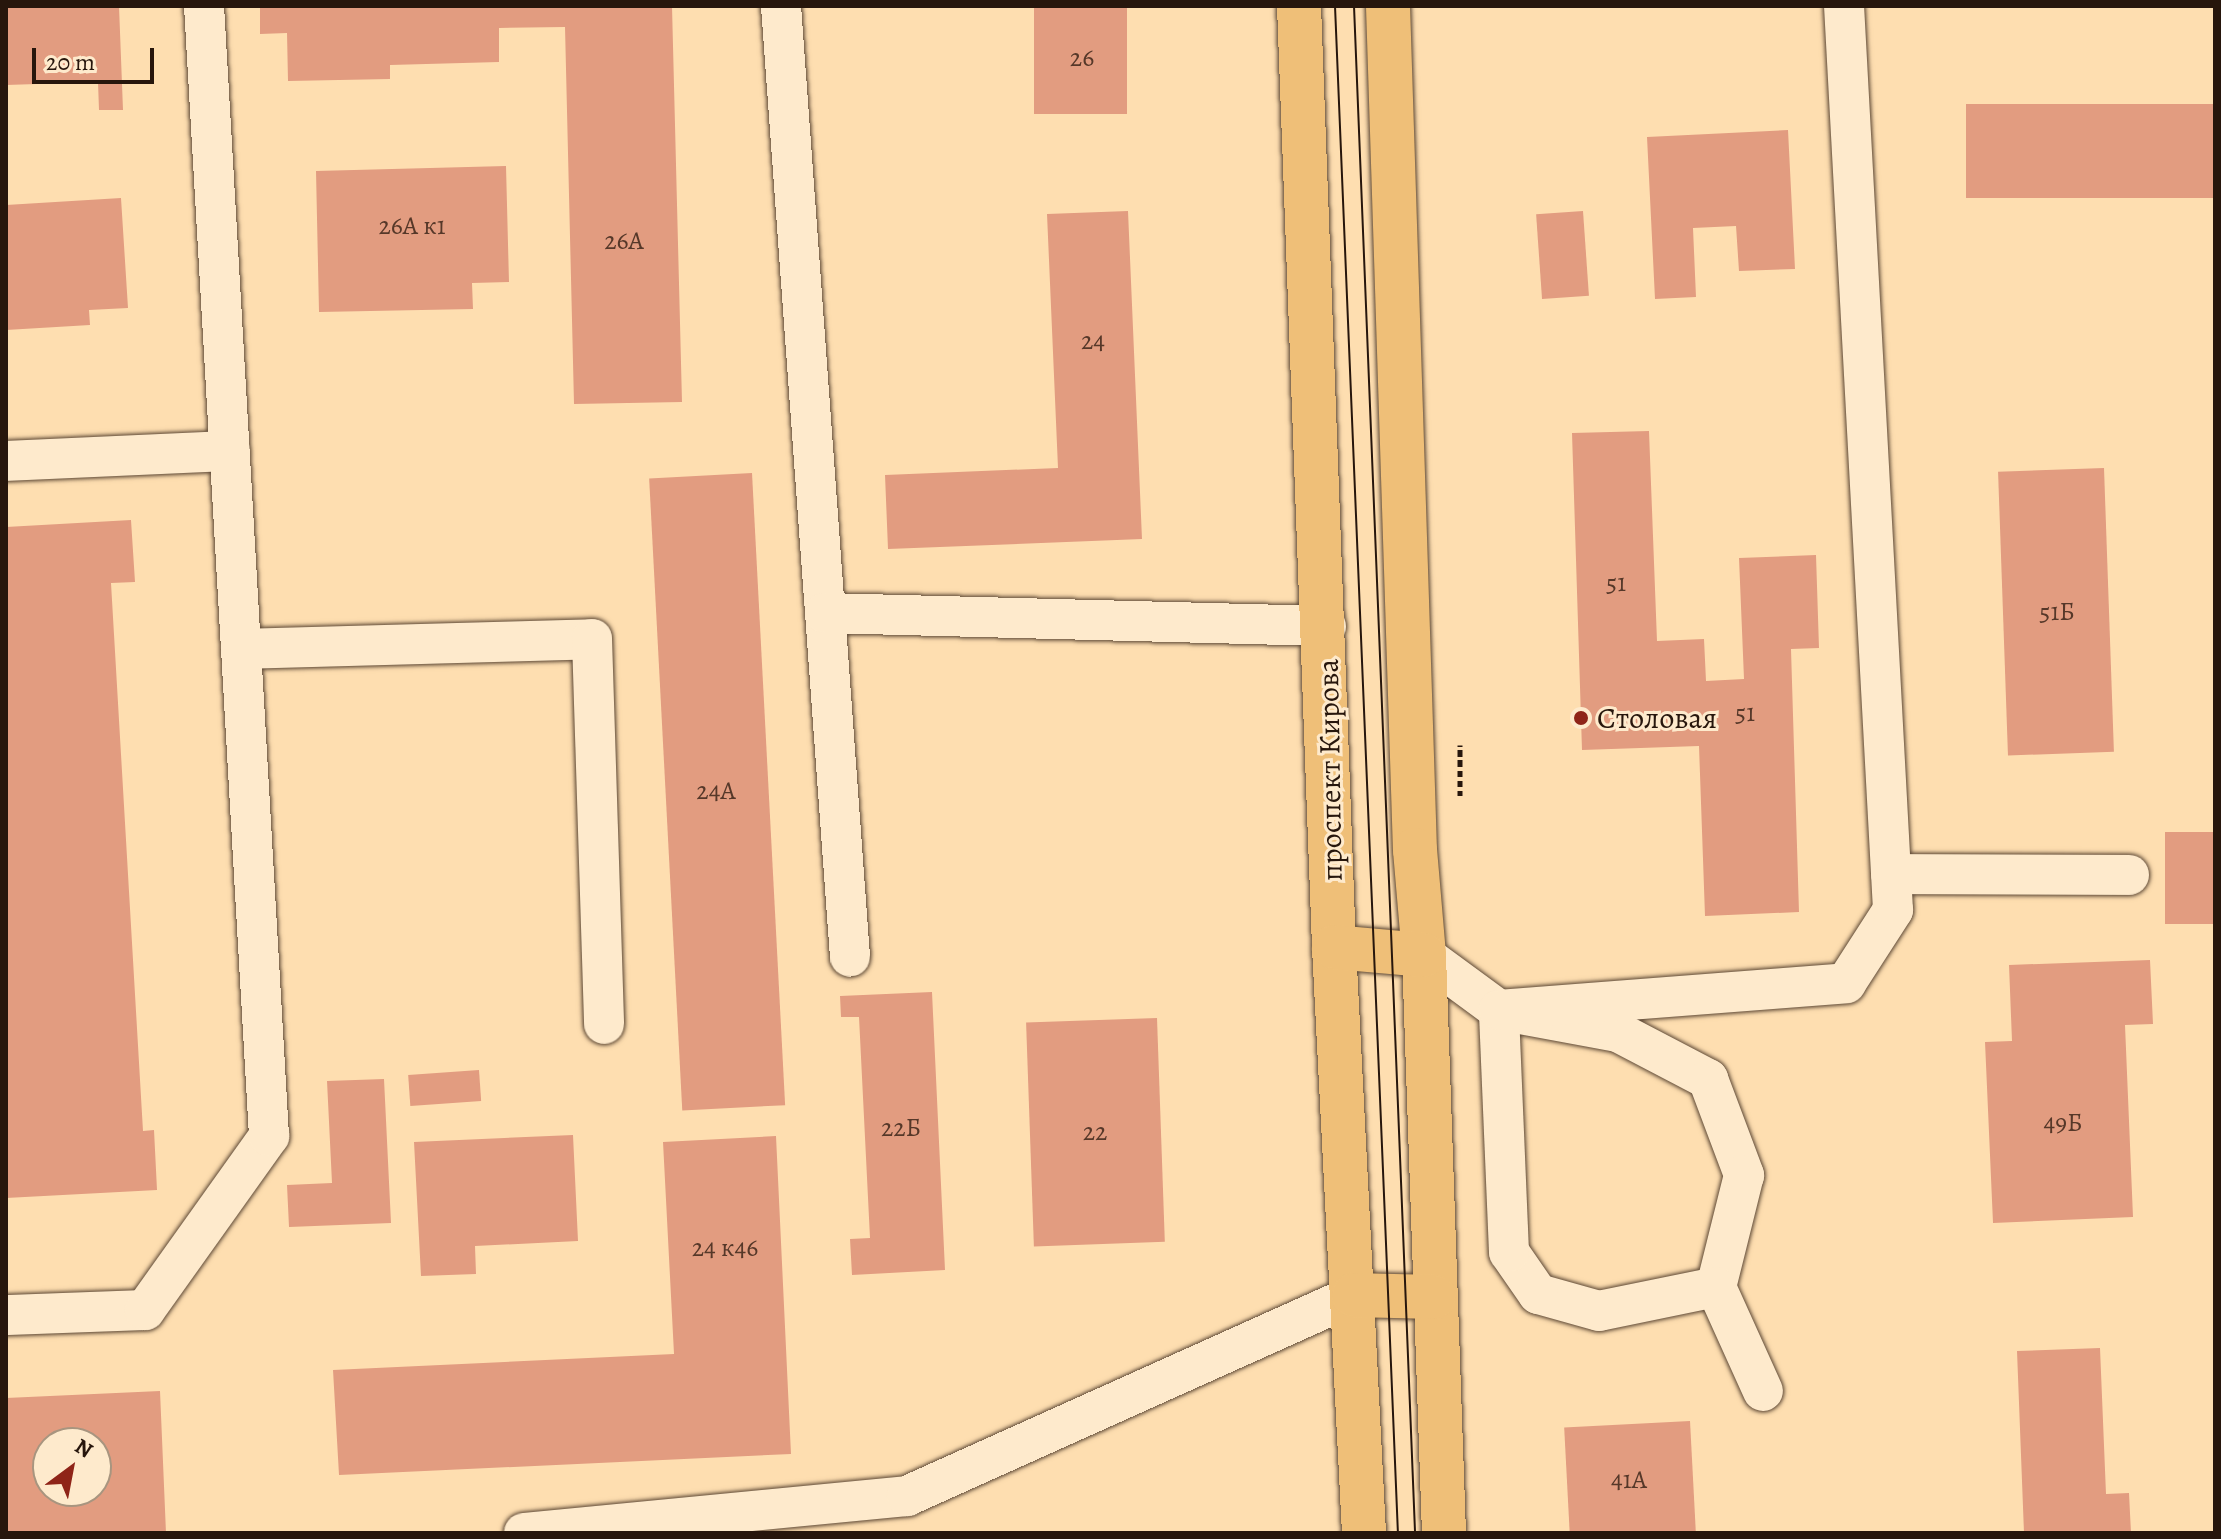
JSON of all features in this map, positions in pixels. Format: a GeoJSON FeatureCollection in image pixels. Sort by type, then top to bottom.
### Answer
{"type":"FeatureCollection","features":[{"type":"Feature","properties":{"kind":"main road","name":"проспект Кирова"},"geometry":{"type":"LineString","coordinates":[[1299,6],[1326,626],[1334,947],[1364,1533]]}},
{"type":"Feature","properties":{"kind":"main road"},"geometry":{"type":"LineString","coordinates":[[1388,6],[1415,850],[1424,955],[1444,1533]]}},
{"type":"Feature","properties":{"kind":"main road"},"geometry":{"type":"LineString","coordinates":[[1334,947],[1424,955]]}},
{"type":"Feature","properties":{"kind":"main road"},"geometry":{"type":"LineString","coordinates":[[1354,1295],[1434,1297]]}},
{"type":"Feature","properties":{"kind":"lane"},"geometry":{"type":"LineString","coordinates":[[6,1315],[145,1310],[269,1136],[204,6]]}},
{"type":"Feature","properties":{"kind":"lane"},"geometry":{"type":"LineString","coordinates":[[781,6],[850,957]]}},
{"type":"Feature","properties":{"kind":"lane"},"geometry":{"type":"LineString","coordinates":[[1499,1010],[1846,983],[1893,910],[1844,6]]}},
{"type":"Feature","properties":{"kind":"lane"},"geometry":{"type":"LineString","coordinates":[[6,461],[230,451]]}},
{"type":"Feature","properties":{"kind":"lane"},"geometry":{"type":"LineString","coordinates":[[825,613],[1326,626]]}},
{"type":"Feature","properties":{"kind":"lane"},"geometry":{"type":"LineString","coordinates":[[241,649],[592,639],[604,1024]]}},
{"type":"Feature","properties":{"kind":"lane"},"geometry":{"type":"LineString","coordinates":[[1891,874],[2129,875]]}},
{"type":"Feature","properties":{"kind":"lane"},"geometry":{"type":"LineString","coordinates":[[1424,955],[1499,1010],[1618,1032],[1708,1079],[1744,1175],[1716,1287],[1763,1391]]}},
{"type":"Feature","properties":{"kind":"lane"},"geometry":{"type":"LineString","coordinates":[[1499,1010],[1509,1252],[1538,1294],[1599,1311],[1716,1287]]}},
{"type":"Feature","properties":{"kind":"lane"},"geometry":{"type":"LineString","coordinates":[[524,1533],[907,1496],[1354,1295]]}},
{"type":"Feature","properties":{"kind":"path"},"geometry":{"type":"LineString","coordinates":[[1460,745],[1460,800]]}},
{"type":"Feature","properties":{"kind":"building"},"geometry":{"type":"Polygon","coordinates":[[[6,6],[119,6],[123,110],[99,110],[98,82],[6,85],[6,6]]]}},
{"type":"Feature","properties":{"kind":"building"},"geometry":{"type":"Polygon","coordinates":[[[260,6],[672,6],[682,402],[574,404],[565,27],[499,28],[499,62],[390,65],[390,79],[288,81],[287,33],[260,34],[260,6]]]}},
{"type":"Feature","properties":{"kind":"building"},"geometry":{"type":"Polygon","coordinates":[[[1034,6],[1127,6],[1127,114],[1034,114],[1034,6]]]}},
{"type":"Feature","properties":{"kind":"building"},"geometry":{"type":"Polygon","coordinates":[[[1966,104],[2215,104],[2215,198],[1966,198],[1966,104]]]}},
{"type":"Feature","properties":{"kind":"building"},"geometry":{"type":"Polygon","coordinates":[[[1788,130],[1795,269],[1739,271],[1736,226],[1693,228],[1696,297],[1655,299],[1647,137],[1788,130]]]}},
{"type":"Feature","properties":{"kind":"building"},"geometry":{"type":"Polygon","coordinates":[[[506,166],[509,282],[472,283],[473,309],[319,312],[316,171],[506,166]]]}},
{"type":"Feature","properties":{"kind":"building"},"geometry":{"type":"Polygon","coordinates":[[[121,198],[128,308],[89,310],[90,325],[6,330],[6,205],[121,198]]]}},
{"type":"Feature","properties":{"kind":"building"},"geometry":{"type":"Polygon","coordinates":[[[1128,211],[1142,539],[888,549],[885,475],[1058,468],[1047,214],[1128,211]]]}},
{"type":"Feature","properties":{"kind":"building"},"geometry":{"type":"Polygon","coordinates":[[[1583,211],[1589,296],[1542,299],[1536,214],[1583,211]]]}},
{"type":"Feature","properties":{"kind":"building"},"geometry":{"type":"Polygon","coordinates":[[[1649,431],[1657,641],[1704,639],[1706,681],[1744,679],[1739,558],[1816,555],[1819,648],[1791,649],[1799,912],[1705,916],[1699,746],[1582,750],[1572,433],[1649,431]]]}},
{"type":"Feature","properties":{"kind":"building"},"geometry":{"type":"Polygon","coordinates":[[[2104,468],[2114,752],[2008,756],[1998,472],[2104,468]]]}},
{"type":"Feature","properties":{"kind":"building"},"geometry":{"type":"Polygon","coordinates":[[[752,473],[785,1105],[682,1111],[649,478],[752,473]]]}},
{"type":"Feature","properties":{"kind":"building"},"geometry":{"type":"Polygon","coordinates":[[[131,520],[135,582],[111,583],[143,1131],[154,1130],[157,1190],[6,1198],[6,527],[131,520]]]}},
{"type":"Feature","properties":{"kind":"building"},"geometry":{"type":"Polygon","coordinates":[[[2165,832],[2215,832],[2215,924],[2165,924],[2165,832]]]}},
{"type":"Feature","properties":{"kind":"building"},"geometry":{"type":"Polygon","coordinates":[[[2150,960],[2153,1024],[2125,1025],[2133,1217],[1993,1223],[1985,1042],[2012,1041],[2009,965],[2150,960]]]}},
{"type":"Feature","properties":{"kind":"building"},"geometry":{"type":"Polygon","coordinates":[[[932,992],[945,1270],[852,1275],[850,1239],[870,1238],[859,1017],[841,1017],[840,996],[932,992]]]}},
{"type":"Feature","properties":{"kind":"building"},"geometry":{"type":"Polygon","coordinates":[[[1157,1018],[1165,1242],[1034,1246],[1026,1023],[1157,1018]]]}},
{"type":"Feature","properties":{"kind":"building"},"geometry":{"type":"Polygon","coordinates":[[[479,1070],[481,1101],[410,1106],[408,1075],[479,1070]]]}},
{"type":"Feature","properties":{"kind":"building"},"geometry":{"type":"Polygon","coordinates":[[[384,1079],[391,1223],[289,1227],[287,1185],[332,1183],[327,1081],[384,1079]]]}},
{"type":"Feature","properties":{"kind":"building"},"geometry":{"type":"Polygon","coordinates":[[[573,1135],[578,1241],[475,1246],[476,1274],[421,1276],[414,1142],[573,1135]]]}},
{"type":"Feature","properties":{"kind":"building"},"geometry":{"type":"Polygon","coordinates":[[[776,1136],[791,1454],[339,1475],[333,1370],[674,1354],[663,1142],[776,1136]]]}},
{"type":"Feature","properties":{"kind":"building"},"geometry":{"type":"Polygon","coordinates":[[[2100,1348],[2106,1494],[2129,1493],[2131,1533],[2024,1533],[2017,1351],[2100,1348]]]}},
{"type":"Feature","properties":{"kind":"building"},"geometry":{"type":"Polygon","coordinates":[[[160,1391],[166,1533],[6,1533],[6,1398],[160,1391]]]}},
{"type":"Feature","properties":{"kind":"building"},"geometry":{"type":"Polygon","coordinates":[[[1690,1421],[1696,1533],[1570,1533],[1564,1428],[1690,1421]]]}},
{"type":"Feature","properties":{"kind":"tram line"},"geometry":{"type":"LineString","coordinates":[[1335,6],[1398,1533]]}},
{"type":"Feature","properties":{"kind":"tram line"},"geometry":{"type":"LineString","coordinates":[[1354,6],[1415,1533]]}},
{"type":"Feature","properties":{"kind":"place","name":"Столовая"},"geometry":{"type":"Point","coordinates":[1581,718]}}]}
